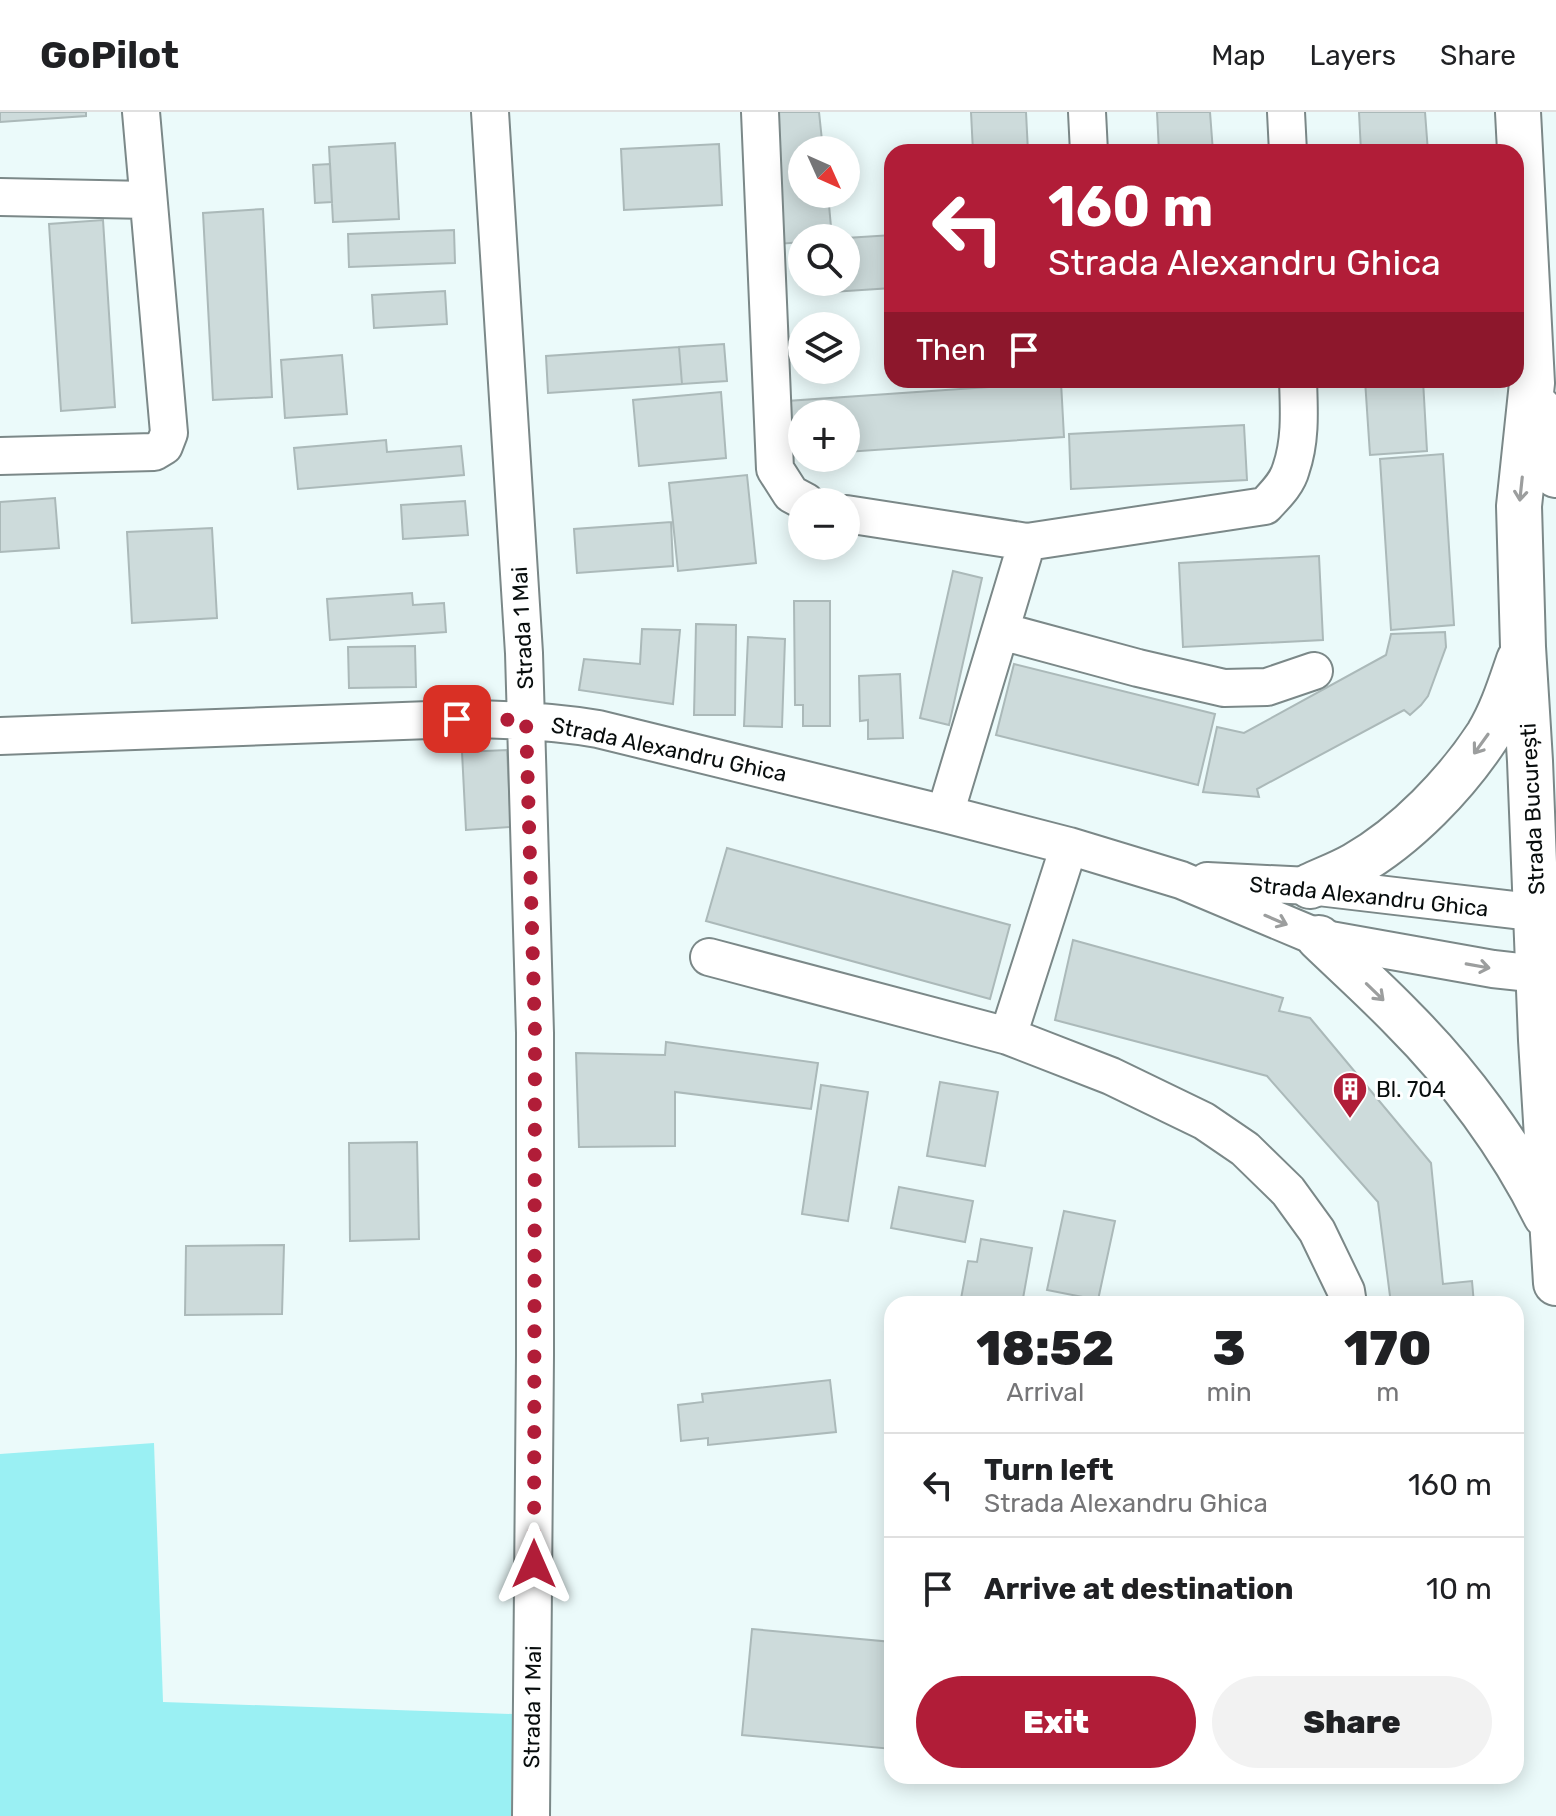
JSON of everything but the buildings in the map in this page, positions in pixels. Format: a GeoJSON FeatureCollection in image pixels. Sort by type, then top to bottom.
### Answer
{"type":"FeatureCollection","features":[{"type":"Feature","properties":{"kind":"main road","name":"Strada București"},"geometry":{"type":"LineString","coordinates":[[1518,112],[1520,144]]}},
{"type":"Feature","properties":{"kind":"main road","name":"Strada București"},"geometry":{"type":"LineString","coordinates":[[1524,228],[1532,383],[1519,506],[1523,647],[1546,914],[1551,1226],[1556,1283]]}},
{"type":"Feature","properties":{"kind":"main road","name":"Strada București"},"geometry":{"type":"LineString","coordinates":[[1532,383],[1556,475]]}},
{"type":"Feature","properties":{"kind":"main road"},"geometry":{"type":"LineString","coordinates":[[1310,886],[1355,865],[1384,845],[1424,811],[1462,771],[1489,734],[1500,712],[1523,647]]}},
{"type":"Feature","properties":{"kind":"main road"},"geometry":{"type":"LineString","coordinates":[[1319,938],[1404,1019],[1462,1085],[1529,1182],[1551,1226]]}},
{"type":"Feature","properties":{"kind":"street"},"geometry":{"type":"LineString","coordinates":[[0,456],[154,452],[164,446],[169,433],[141,112]]}},
{"type":"Feature","properties":{"kind":"street","name":"Strada 1 Mai"},"geometry":{"type":"LineString","coordinates":[[490,112],[526,720],[535,1049],[531,1816]]}},
{"type":"Feature","properties":{"kind":"street"},"geometry":{"type":"LineString","coordinates":[[760,112],[775,469],[788,489]]}},
{"type":"Feature","properties":{"kind":"street"},"geometry":{"type":"LineString","coordinates":[[1087,112],[1089,144]]}},
{"type":"Feature","properties":{"kind":"street"},"geometry":{"type":"LineString","coordinates":[[1286,112],[1288,144]]}},
{"type":"Feature","properties":{"kind":"street"},"geometry":{"type":"LineString","coordinates":[[0,197],[148,200]]}},
{"type":"Feature","properties":{"kind":"street"},"geometry":{"type":"LineString","coordinates":[[860,516],[1027,542],[1265,506],[1291,471],[1299,429],[1298,388]]}},
{"type":"Feature","properties":{"kind":"street"},"geometry":{"type":"LineString","coordinates":[[945,814],[1027,542]]}},
{"type":"Feature","properties":{"kind":"street"},"geometry":{"type":"LineString","coordinates":[[1001,631],[1224,688],[1267,687],[1314,671]]}},
{"type":"Feature","properties":{"kind":"street","name":"Strada Alexandru Ghica"},"geometry":{"type":"LineString","coordinates":[[0,736],[457,719],[559,722],[598,729],[1069,846],[1181,880],[1319,938],[1548,976]]}},
{"type":"Feature","properties":{"kind":"street"},"geometry":{"type":"LineString","coordinates":[[1008,1036],[1069,846]]}},
{"type":"Feature","properties":{"kind":"street","name":"Strada Alexandru Ghica"},"geometry":{"type":"LineString","coordinates":[[1181,880],[1310,886],[1546,914]]}},
{"type":"Feature","properties":{"kind":"street"},"geometry":{"type":"LineString","coordinates":[[709,957],[1008,1036],[1111,1076],[1204,1121],[1245,1149],[1288,1191],[1317,1231],[1347,1296]]}},
{"type":"Feature","properties":{"kind":"shaded area"},"geometry":{"type":"Polygon","coordinates":[[[154,1443],[163,1702],[513,1714],[511,1816],[0,1816],[0,1454],[154,1443]]]}},
{"type":"Feature","properties":{"kind":"place","name":"Bl. 704"},"geometry":{"type":"Point","coordinates":[1350,1120]}},
{"type":"Feature","properties":{"kind":"route"},"geometry":{"type":"LineString","coordinates":[[457,719],[526,720],[535,1033],[534,1564]]}}]}
